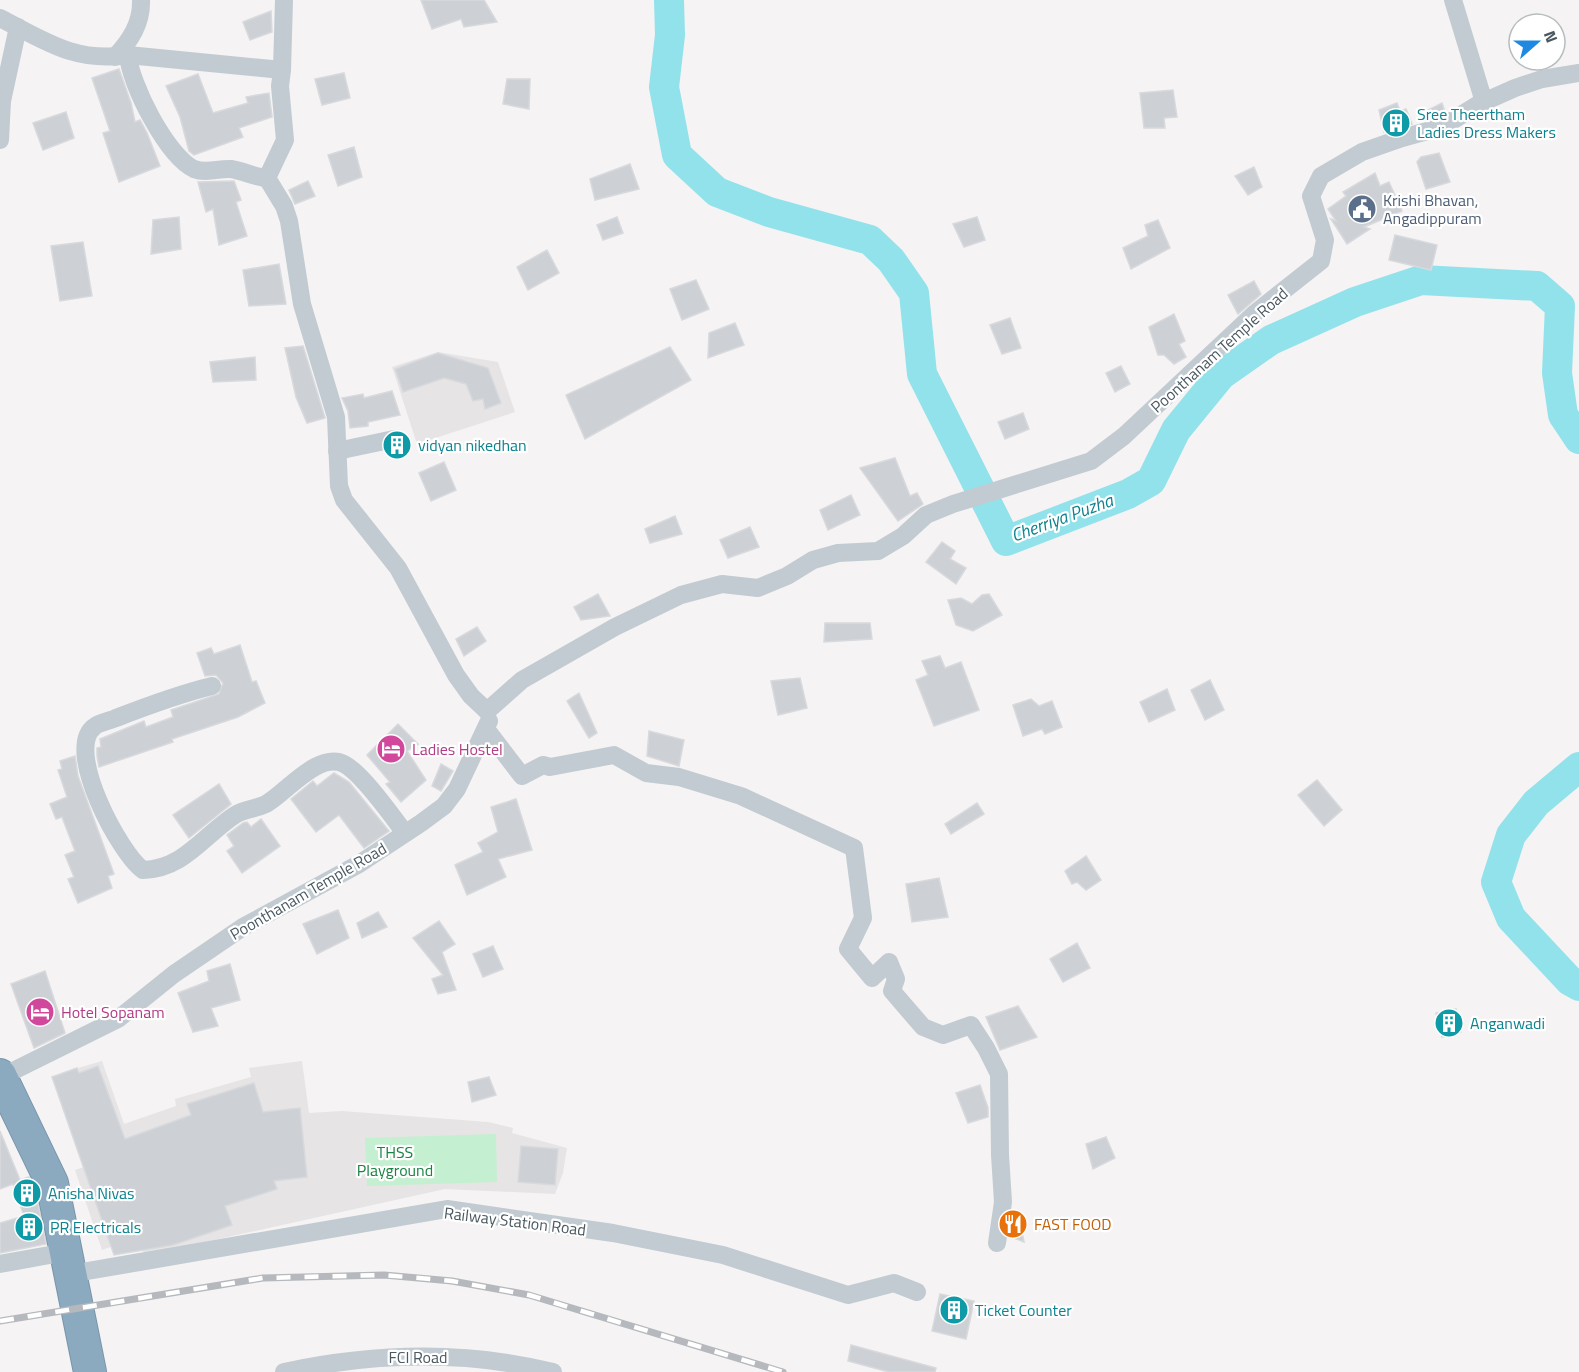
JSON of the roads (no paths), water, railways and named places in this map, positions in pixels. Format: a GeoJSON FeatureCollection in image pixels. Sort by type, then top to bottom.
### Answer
{"type":"FeatureCollection","features":[{"type":"Feature","properties":{"kind":"highway"},"geometry":{"type":"LineString","coordinates":[[1,1076],[52,1183],[90,1372]]}},
{"type":"Feature","properties":{"kind":"street"},"geometry":{"type":"LineString","coordinates":[[121,56],[132,39],[142,8],[141,0]]}},
{"type":"Feature","properties":{"kind":"street"},"geometry":{"type":"LineString","coordinates":[[267,178],[285,140],[279,87],[282,70],[284,0]]}},
{"type":"Feature","properties":{"kind":"street"},"geometry":{"type":"LineString","coordinates":[[1453,0],[1484,102]]}},
{"type":"Feature","properties":{"kind":"street"},"geometry":{"type":"LineString","coordinates":[[0,18],[68,53],[282,70]]}},
{"type":"Feature","properties":{"kind":"street"},"geometry":{"type":"LineString","coordinates":[[0,140],[2,101],[18,27]]}},
{"type":"Feature","properties":{"kind":"street"},"geometry":{"type":"LineString","coordinates":[[121,56],[136,89],[162,133],[188,164],[206,171],[231,169],[250,177],[267,178]]}},
{"type":"Feature","properties":{"kind":"street","name":"Poonthanam Temple Road"},"geometry":{"type":"LineString","coordinates":[[1,1076],[118,1019],[174,974],[243,927],[359,864],[444,806],[457,789],[487,720],[522,680],[615,627],[681,595],[722,584],[758,588],[787,576],[813,560],[838,553],[878,551],[903,536],[926,515],[953,504],[1091,461],[1107,451],[1254,315],[1321,261],[1324,240],[1311,196],[1320,176],[1362,152],[1402,138],[1442,128],[1484,102],[1542,79],[1579,73]]}},
{"type":"Feature","properties":{"kind":"street"},"geometry":{"type":"LineString","coordinates":[[267,178],[284,206],[289,221],[302,304],[336,417],[339,486],[344,500],[398,568],[456,675],[522,776],[543,765],[550,767],[614,754],[646,773],[678,777],[741,796],[854,848],[863,918],[848,949],[872,978],[889,962],[897,979],[892,991],[923,1027],[943,1035],[971,1025],[999,1074],[999,1155],[1003,1181],[997,1243]]}},
{"type":"Feature","properties":{"kind":"street"},"geometry":{"type":"LineString","coordinates":[[337,451],[394,439]]}},
{"type":"Feature","properties":{"kind":"street"},"geometry":{"type":"LineString","coordinates":[[212,686],[102,723],[94,727],[90,733],[86,742],[92,784],[111,826],[132,863],[143,870],[168,866],[202,844],[237,813],[264,805],[304,773],[333,762],[344,764],[356,774],[405,833]]}},
{"type":"Feature","properties":{"kind":"street","name":"Railway Station Road"},"geometry":{"type":"LineString","coordinates":[[0,1264],[68,1263],[447,1209],[613,1233],[723,1255],[848,1295],[894,1283],[917,1292]]}},
{"type":"Feature","properties":{"kind":"street","name":"FCI Road"},"geometry":{"type":"LineString","coordinates":[[284,1372],[324,1363],[378,1357],[422,1356],[518,1363],[553,1372]]}},
{"type":"Feature","properties":{"kind":"waterway","name":"Cherriya Puzha"},"geometry":{"type":"LineString","coordinates":[[669,0],[670,35],[664,87],[677,155],[717,192],[769,212],[870,240],[891,260],[914,293],[922,374],[1006,541],[1128,494],[1151,481],[1176,430],[1221,375],[1271,340],[1355,302],[1421,280],[1537,286],[1560,306],[1557,373],[1563,415],[1579,439]]}},
{"type":"Feature","properties":{"kind":"waterway","name":"Cherriya Puzha"},"geometry":{"type":"LineString","coordinates":[[1579,767],[1536,803],[1511,835],[1496,882],[1511,918],[1570,981],[1579,986]]}},
{"type":"Feature","properties":{"kind":"railway"},"geometry":{"type":"LineString","coordinates":[[0,1321],[263,1278],[384,1275],[452,1281],[529,1295],[783,1372]]}},
{"type":"Feature","properties":{"kind":"place","name":"Sree Theertham Ladies Dress Makers"},"geometry":{"type":"Point","coordinates":[1396,123]}},
{"type":"Feature","properties":{"kind":"place","name":"Krishi Bhavan, Angadippuram"},"geometry":{"type":"Point","coordinates":[1362,209]}},
{"type":"Feature","properties":{"kind":"place","name":"vidyan nikedhan"},"geometry":{"type":"Point","coordinates":[397,445]}},
{"type":"Feature","properties":{"kind":"place","name":"Ladies Hostel"},"geometry":{"type":"Point","coordinates":[391,749]}},
{"type":"Feature","properties":{"kind":"place","name":"Hotel Sopanam"},"geometry":{"type":"Point","coordinates":[40,1012]}},
{"type":"Feature","properties":{"kind":"place","name":"Anganwadi"},"geometry":{"type":"Point","coordinates":[1449,1023]}},
{"type":"Feature","properties":{"kind":"place","name":"Anisha Nivas"},"geometry":{"type":"Point","coordinates":[27,1193]}},
{"type":"Feature","properties":{"kind":"place","name":"FAST FOOD"},"geometry":{"type":"Point","coordinates":[1013,1224]}},
{"type":"Feature","properties":{"kind":"place","name":"PR Electricals"},"geometry":{"type":"Point","coordinates":[29,1227]}},
{"type":"Feature","properties":{"kind":"place","name":"Ticket Counter"},"geometry":{"type":"Point","coordinates":[954,1310]}},
{"type":"Feature","properties":{"kind":"park label","name":"THSS Playground"},"geometry":{"type":"Point","coordinates":[395,1161]}}]}
